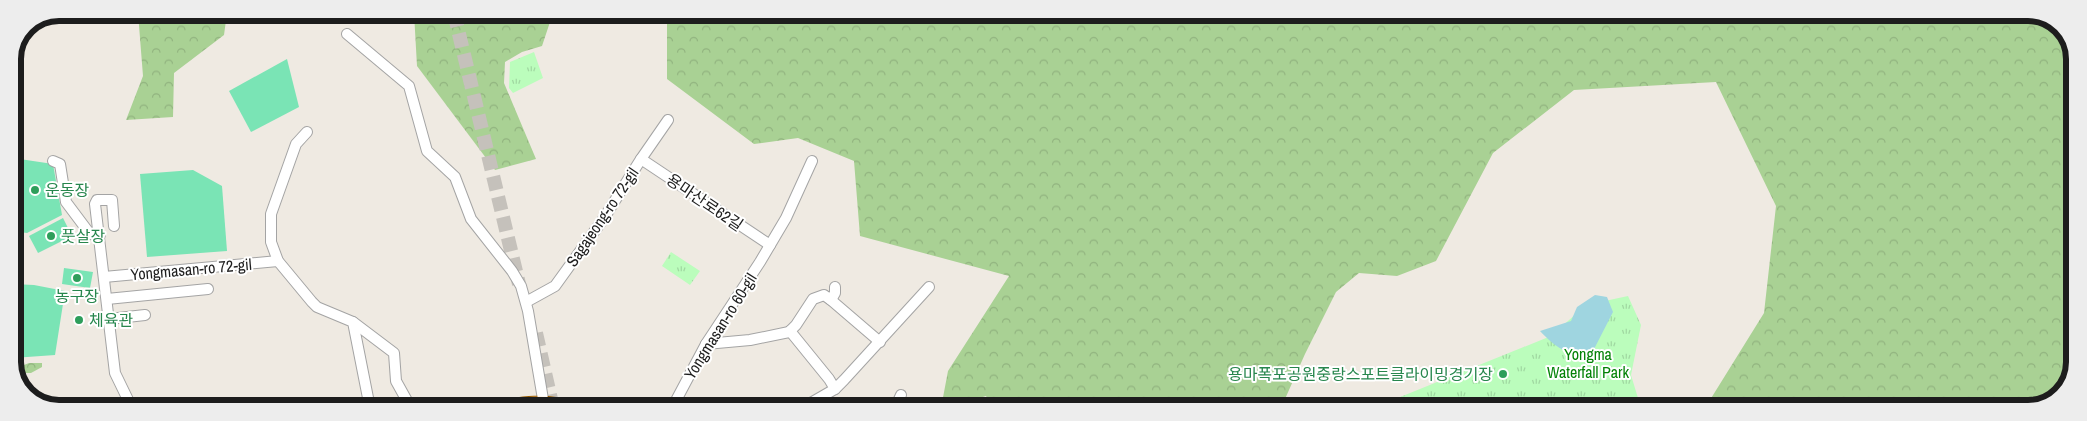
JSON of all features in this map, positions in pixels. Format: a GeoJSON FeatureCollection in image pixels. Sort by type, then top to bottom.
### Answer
{"type":"FeatureCollection","features":[{"type":"Feature","properties":{"kind":"street"},"geometry":{"type":"LineString","coordinates":[[347,34],[409,86],[427,151],[455,177],[471,219],[512,271],[521,286],[526,302],[543,400]]}},
{"type":"Feature","properties":{"kind":"street","name":"Sagajeong-ro 72-gil"},"geometry":{"type":"LineString","coordinates":[[526,302],[555,286],[604,218],[668,120]]}},
{"type":"Feature","properties":{"kind":"street"},"geometry":{"type":"LineString","coordinates":[[308,132],[296,144],[271,214],[271,242],[278,261],[317,307],[352,322],[394,353],[396,381],[407,400]]}},
{"type":"Feature","properties":{"kind":"street","name":"용마산로62길"},"geometry":{"type":"LineString","coordinates":[[641,159],[770,245]]}},
{"type":"Feature","properties":{"kind":"street"},"geometry":{"type":"LineString","coordinates":[[53,161],[60,164],[66,202],[90,234],[100,235]]}},
{"type":"Feature","properties":{"kind":"street","name":"Yongmasan-ro 60-gil"},"geometry":{"type":"LineString","coordinates":[[676,400],[706,344],[792,208],[812,161]]}},
{"type":"Feature","properties":{"kind":"street"},"geometry":{"type":"LineString","coordinates":[[114,226],[112,200],[96,200],[116,379],[128,400]]}},
{"type":"Feature","properties":{"kind":"street","name":"Yongmasan-ro 72-gil"},"geometry":{"type":"LineString","coordinates":[[104,277],[278,261]]}},
{"type":"Feature","properties":{"kind":"street"},"geometry":{"type":"LineString","coordinates":[[815,400],[834,389],[861,363],[929,286]]}},
{"type":"Feature","properties":{"kind":"street"},"geometry":{"type":"LineString","coordinates":[[831,300],[835,293],[835,287]]}},
{"type":"Feature","properties":{"kind":"street"},"geometry":{"type":"LineString","coordinates":[[107,298],[208,290]]}},
{"type":"Feature","properties":{"kind":"street"},"geometry":{"type":"LineString","coordinates":[[706,344],[750,340],[790,331],[814,298],[824,295],[880,342]]}},
{"type":"Feature","properties":{"kind":"street"},"geometry":{"type":"LineString","coordinates":[[109,319],[145,315]]}},
{"type":"Feature","properties":{"kind":"street"},"geometry":{"type":"LineString","coordinates":[[352,322],[368,400]]}},
{"type":"Feature","properties":{"kind":"street"},"geometry":{"type":"LineString","coordinates":[[790,331],[829,379],[834,389]]}},
{"type":"Feature","properties":{"kind":"street"},"geometry":{"type":"LineString","coordinates":[[899,400],[901,395]]}},
{"type":"Feature","properties":{"kind":"green space"},"geometry":{"type":"Polygon","coordinates":[[[139,21],[226,21],[224,35],[174,73],[173,117],[126,120],[143,76],[139,21]]]}},
{"type":"Feature","properties":{"kind":"green space"},"geometry":{"type":"Polygon","coordinates":[[[414,21],[550,21],[542,46],[522,52],[505,62],[504,83],[536,159],[495,170],[417,66],[414,21]]]}},
{"type":"Feature","properties":{"kind":"green space"},"geometry":{"type":"Polygon","coordinates":[[[667,21],[2028,21],[2040,23],[2047,26],[2061,40],[2066,57],[2066,362],[2064,374],[2061,381],[2047,395],[2028,400],[1710,400],[1764,313],[1776,206],[1716,82],[1574,90],[1493,153],[1436,261],[1397,276],[1359,273],[1336,292],[1285,400],[988,400],[986,396],[974,400],[943,400],[948,371],[1009,276],[860,236],[854,161],[798,138],[754,144],[667,79],[667,21]]]}},
{"type":"Feature","properties":{"kind":"green space"},"geometry":{"type":"Polygon","coordinates":[[[534,52],[543,78],[513,93],[509,88],[510,62],[534,52]]]}},
{"type":"Feature","properties":{"kind":"green space"},"geometry":{"type":"Polygon","coordinates":[[[287,59],[299,107],[251,132],[229,91],[287,59]]]}},
{"type":"Feature","properties":{"kind":"green space","name":"운동장"},"geometry":{"type":"Polygon","coordinates":[[[21,159],[53,164],[62,215],[27,233],[21,232],[21,159]]]}},
{"type":"Feature","properties":{"kind":"green space"},"geometry":{"type":"Polygon","coordinates":[[[193,170],[222,186],[227,251],[147,257],[140,174],[193,170]]]}},
{"type":"Feature","properties":{"kind":"green space","name":"풋살장"},"geometry":{"type":"Polygon","coordinates":[[[63,218],[72,236],[38,253],[29,236],[63,218]]]}},
{"type":"Feature","properties":{"kind":"green space"},"geometry":{"type":"Polygon","coordinates":[[[671,252],[700,271],[690,285],[662,266],[671,252]]]}},
{"type":"Feature","properties":{"kind":"green space","name":"농구장"},"geometry":{"type":"Polygon","coordinates":[[[64,268],[93,272],[90,288],[62,284],[64,268]]]}},
{"type":"Feature","properties":{"kind":"green space"},"geometry":{"type":"Polygon","coordinates":[[[21,284],[65,291],[55,355],[21,357],[21,284]]]}},
{"type":"Feature","properties":{"kind":"green space","name":"Yongma Waterfall Park"},"geometry":{"type":"Polygon","coordinates":[[[1628,296],[1641,325],[1631,375],[1639,400],[1393,400],[1551,336],[1586,305],[1628,296]]]}},
{"type":"Feature","properties":{"kind":"green space"},"geometry":{"type":"Polygon","coordinates":[[[29,363],[42,363],[42,367],[31,373],[23,373],[21,366],[29,363]]]}},
{"type":"Feature","properties":{"kind":"water"},"geometry":{"type":"Polygon","coordinates":[[[1595,295],[1607,297],[1613,312],[1590,357],[1574,354],[1562,349],[1551,342],[1540,331],[1571,321],[1577,307],[1595,295]]]}},
{"type":"Feature","properties":{"kind":"tunnel"},"geometry":{"type":"LineString","coordinates":[[456,21],[519,284]]}},
{"type":"Feature","properties":{"kind":"tunnel"},"geometry":{"type":"LineString","coordinates":[[536,333],[551,400]]}},
{"type":"Feature","properties":{"kind":"place","name":"운동장"},"geometry":{"type":"Point","coordinates":[35,190]}},
{"type":"Feature","properties":{"kind":"place","name":"풋살장"},"geometry":{"type":"Point","coordinates":[51,236]}},
{"type":"Feature","properties":{"kind":"place","name":"농구장"},"geometry":{"type":"Point","coordinates":[77,278]}},
{"type":"Feature","properties":{"kind":"place","name":"체육관"},"geometry":{"type":"Point","coordinates":[79,320]}},
{"type":"Feature","properties":{"kind":"place","name":"용마폭포공원중랑스포트클라이밍경기장"},"geometry":{"type":"Point","coordinates":[1503,374]}}]}
